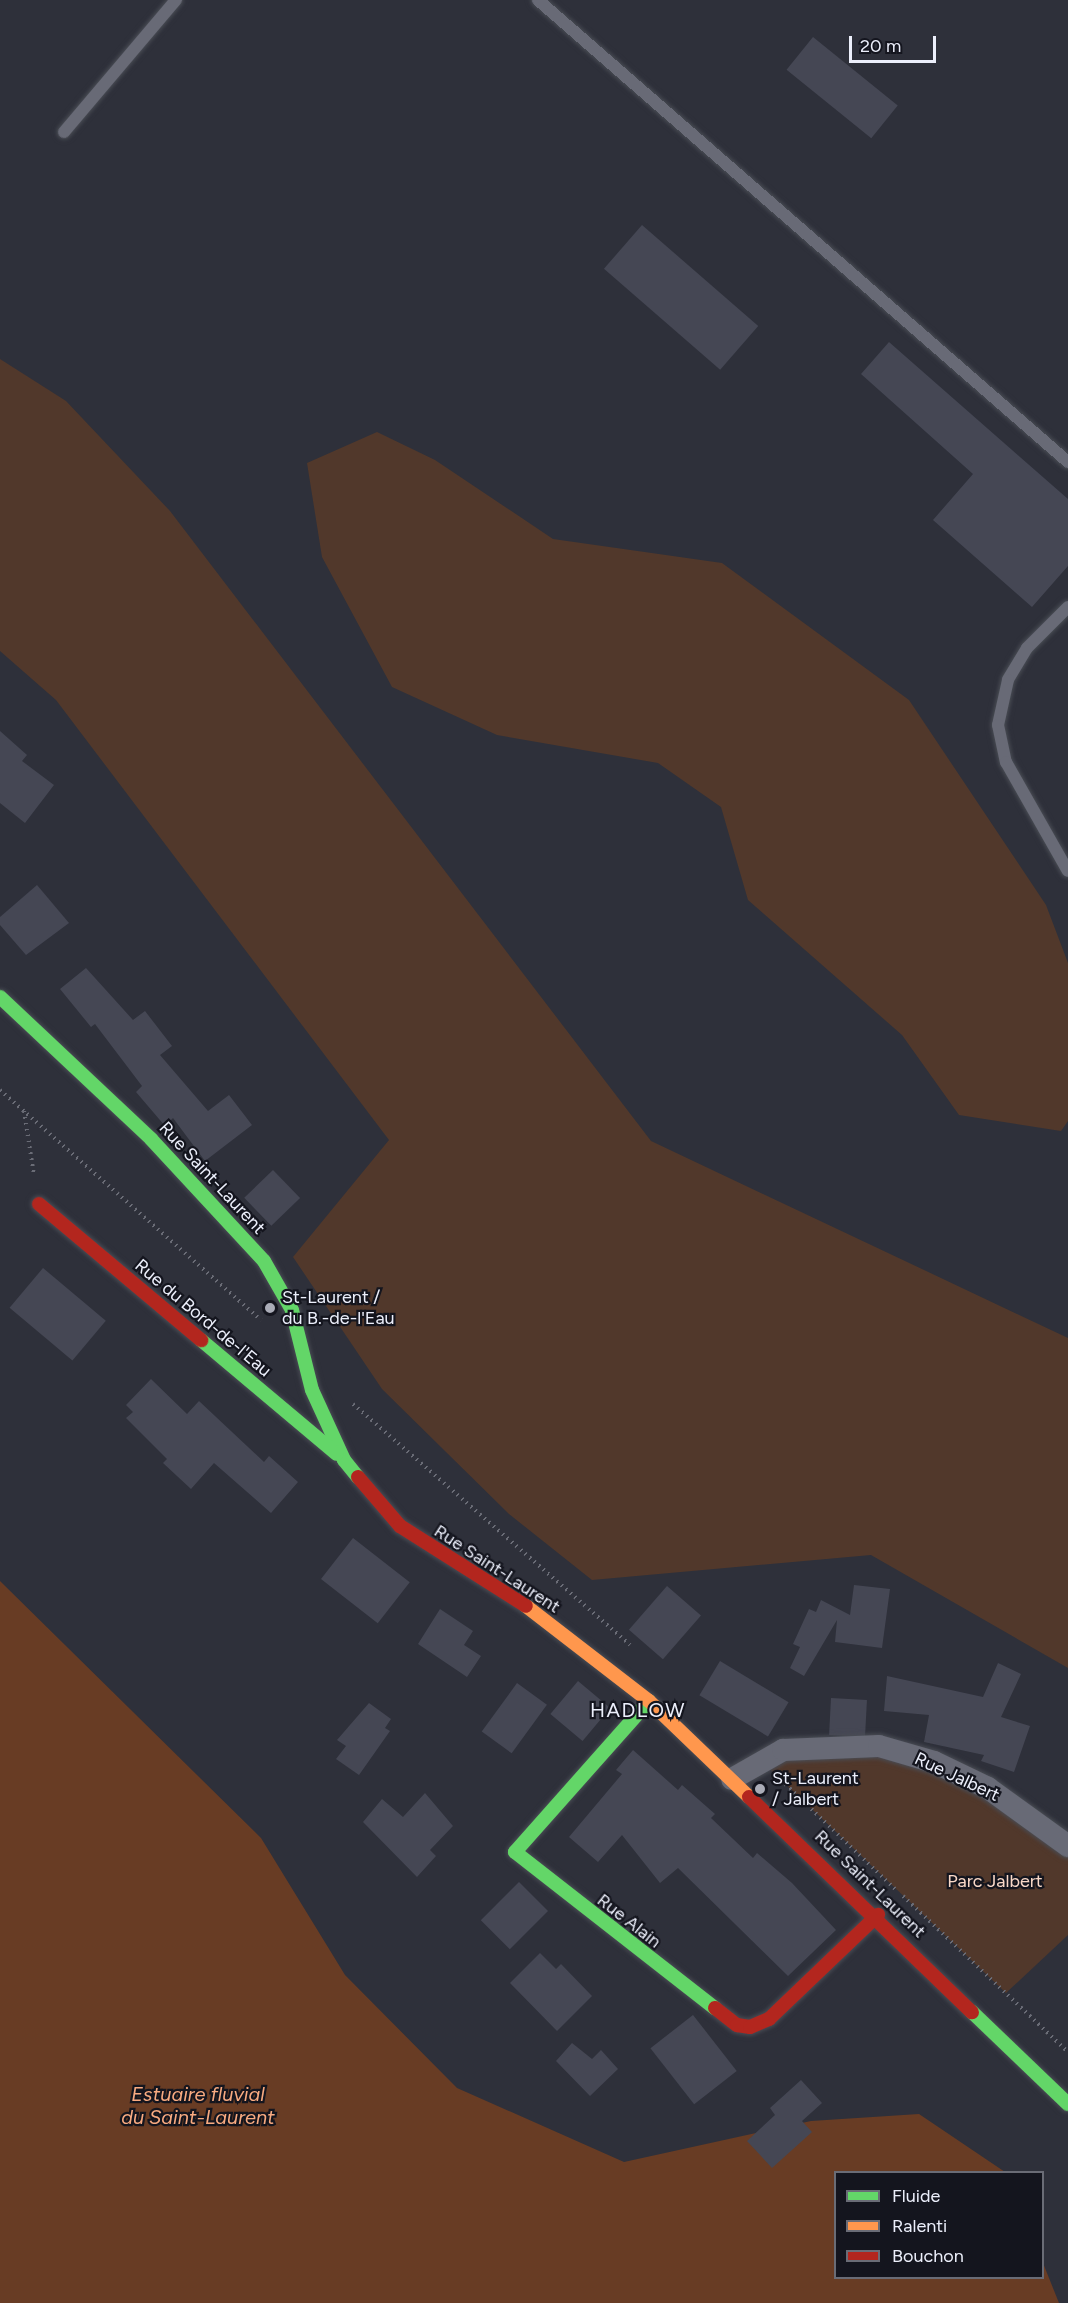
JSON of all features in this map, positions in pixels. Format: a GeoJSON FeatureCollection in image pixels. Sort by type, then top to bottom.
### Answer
{"type":"FeatureCollection","features":[{"type":"Feature","properties":{"kind":"street","name":"Rue Saint-Laurent"},"geometry":{"type":"LineString","coordinates":[[0,997],[151,1138],[264,1261],[292,1310],[312,1389],[344,1460],[416,1538],[533,1611],[649,1701],[878,1915],[1068,2103]]}},
{"type":"Feature","properties":{"kind":"street","name":"Rue du Bord-de-l'Eau"},"geometry":{"type":"LineString","coordinates":[[39,1204],[344,1460]]}},
{"type":"Feature","properties":{"kind":"street","name":"Rue Alain"},"geometry":{"type":"LineString","coordinates":[[649,1701],[515,1852],[737,2025],[750,2028],[769,2019],[878,1915]]}},
{"type":"Feature","properties":{"kind":"street","name":"Rue Jalbert"},"geometry":{"type":"LineString","coordinates":[[732,1779],[759,1759],[826,1744],[879,1746],[934,1762],[988,1788],[1068,1846]]}},
{"type":"Feature","properties":{"kind":"lane"},"geometry":{"type":"LineString","coordinates":[[64,132],[176,0]]}},
{"type":"Feature","properties":{"kind":"lane"},"geometry":{"type":"LineString","coordinates":[[538,0],[1068,462]]}},
{"type":"Feature","properties":{"kind":"lane"},"geometry":{"type":"LineString","coordinates":[[1068,607],[1027,648],[1012,672],[998,725],[1006,762],[1068,871]]}},
{"type":"Feature","properties":{"kind":"path"},"geometry":{"type":"LineString","coordinates":[[0,1090],[265,1323]]}},
{"type":"Feature","properties":{"kind":"path"},"geometry":{"type":"LineString","coordinates":[[24,1111],[39,1204]]}},
{"type":"Feature","properties":{"kind":"path"},"geometry":{"type":"LineString","coordinates":[[345,1397],[636,1650]]}},
{"type":"Feature","properties":{"kind":"path"},"geometry":{"type":"LineString","coordinates":[[759,1759],[1068,2052]]}},
{"type":"Feature","properties":{"kind":"green space"},"geometry":{"type":"Polygon","coordinates":[[[0,359],[66,401],[170,511],[651,1141],[1068,1338],[1068,1668],[871,1555],[592,1580],[509,1514],[382,1389],[293,1257],[389,1140],[56,700],[0,651],[0,359]]]}},
{"type":"Feature","properties":{"kind":"green space"},"geometry":{"type":"Polygon","coordinates":[[[377,432],[435,460],[553,539],[722,563],[909,700],[1046,905],[1068,963],[1068,1121],[1061,1131],[959,1115],[902,1035],[748,900],[721,807],[658,763],[497,735],[392,687],[322,557],[307,463],[377,432]]]}},
{"type":"Feature","properties":{"kind":"green space","name":"Parc Jalbert"},"geometry":{"type":"Polygon","coordinates":[[[826,1744],[934,1762],[1068,1846],[1068,1935],[1006,1993],[759,1759],[826,1744]]]}},
{"type":"Feature","properties":{"kind":"water","name":"Estuaire fluvial du Saint-Laurent"},"geometry":{"type":"Polygon","coordinates":[[[0,1581],[261,1838],[345,1975],[457,2088],[624,2162],[811,2121],[919,2114],[1004,2171],[834,2171],[834,2279],[1044,2279],[1044,2266],[1059,2303],[0,2303],[0,1581]]]}},
{"type":"Feature","properties":{"kind":"building"},"geometry":{"type":"Polygon","coordinates":[[[813,37],[898,106],[871,138],[787,70],[813,37]]]}},
{"type":"Feature","properties":{"kind":"building"},"geometry":{"type":"Polygon","coordinates":[[[642,225],[758,326],[720,370],[604,269],[642,225]]]}},
{"type":"Feature","properties":{"kind":"building"},"geometry":{"type":"Polygon","coordinates":[[[889,342],[1068,499],[1068,566],[1032,607],[933,520],[973,474],[861,374],[889,342]]]}},
{"type":"Feature","properties":{"kind":"building"},"geometry":{"type":"Polygon","coordinates":[[[0,731],[27,755],[22,761],[54,785],[25,823],[0,803],[0,731]]]}},
{"type":"Feature","properties":{"kind":"building"},"geometry":{"type":"Polygon","coordinates":[[[37,885],[69,923],[26,955],[0,925],[0,917],[37,885]]]}},
{"type":"Feature","properties":{"kind":"building"},"geometry":{"type":"Polygon","coordinates":[[[86,968],[133,1020],[145,1011],[172,1046],[160,1055],[208,1111],[229,1095],[252,1125],[205,1161],[173,1118],[165,1126],[136,1092],[142,1086],[95,1024],[91,1027],[60,989],[86,968]]]}},
{"type":"Feature","properties":{"kind":"building"},"geometry":{"type":"Polygon","coordinates":[[[273,1170],[300,1198],[271,1226],[244,1198],[273,1170]]]}},
{"type":"Feature","properties":{"kind":"building"},"geometry":{"type":"Polygon","coordinates":[[[43,1268],[106,1321],[72,1361],[10,1308],[43,1268]]]}},
{"type":"Feature","properties":{"kind":"building"},"geometry":{"type":"Polygon","coordinates":[[[151,1379],[187,1414],[199,1401],[264,1462],[269,1456],[298,1482],[271,1513],[214,1463],[191,1489],[163,1463],[167,1459],[126,1418],[133,1412],[126,1405],[151,1379]]]}},
{"type":"Feature","properties":{"kind":"building"},"geometry":{"type":"Polygon","coordinates":[[[353,1538],[410,1582],[378,1623],[321,1579],[353,1538]]]}},
{"type":"Feature","properties":{"kind":"building"},"geometry":{"type":"Polygon","coordinates":[[[854,1585],[890,1589],[882,1648],[835,1642],[837,1620],[804,1676],[790,1668],[800,1647],[793,1644],[809,1609],[816,1612],[821,1600],[850,1615],[854,1585]]]}},
{"type":"Feature","properties":{"kind":"building"},"geometry":{"type":"Polygon","coordinates":[[[667,1586],[701,1616],[663,1659],[629,1630],[667,1586]]]}},
{"type":"Feature","properties":{"kind":"building"},"geometry":{"type":"Polygon","coordinates":[[[440,1609],[473,1631],[464,1645],[481,1656],[467,1677],[418,1644],[440,1609]]]}},
{"type":"Feature","properties":{"kind":"building"},"geometry":{"type":"Polygon","coordinates":[[[720,1661],[789,1702],[768,1736],[699,1695],[720,1661]]]}},
{"type":"Feature","properties":{"kind":"building"},"geometry":{"type":"Polygon","coordinates":[[[998,1663],[1021,1674],[1001,1717],[1030,1726],[1014,1772],[981,1761],[984,1755],[924,1742],[929,1715],[884,1711],[887,1676],[983,1697],[998,1663]]]}},
{"type":"Feature","properties":{"kind":"building"},"geometry":{"type":"Polygon","coordinates":[[[578,1681],[610,1708],[583,1741],[550,1714],[578,1681]]]}},
{"type":"Feature","properties":{"kind":"building"},"geometry":{"type":"Polygon","coordinates":[[[517,1683],[547,1705],[512,1753],[482,1732],[517,1683]]]}},
{"type":"Feature","properties":{"kind":"building"},"geometry":{"type":"Polygon","coordinates":[[[831,1698],[867,1700],[865,1737],[829,1735],[831,1698]]]}},
{"type":"Feature","properties":{"kind":"building"},"geometry":{"type":"Polygon","coordinates":[[[369,1703],[391,1719],[385,1728],[390,1731],[359,1775],[336,1759],[346,1746],[337,1740],[369,1703]]]}},
{"type":"Feature","properties":{"kind":"building"},"geometry":{"type":"Polygon","coordinates":[[[633,1750],[678,1790],[682,1785],[715,1814],[711,1818],[753,1858],[757,1853],[792,1883],[836,1930],[788,1976],[678,1868],[660,1883],[622,1835],[598,1862],[569,1837],[622,1774],[616,1770],[633,1750]]]}},
{"type":"Feature","properties":{"kind":"building"},"geometry":{"type":"Polygon","coordinates":[[[425,1793],[453,1826],[430,1850],[436,1856],[417,1877],[363,1822],[382,1799],[403,1817],[425,1793]]]}},
{"type":"Feature","properties":{"kind":"building"},"geometry":{"type":"Polygon","coordinates":[[[519,1882],[548,1911],[510,1949],[481,1920],[519,1882]]]}},
{"type":"Feature","properties":{"kind":"building"},"geometry":{"type":"Polygon","coordinates":[[[540,1953],[556,1969],[561,1964],[592,1996],[557,2031],[510,1983],[540,1953]]]}},
{"type":"Feature","properties":{"kind":"building"},"geometry":{"type":"Polygon","coordinates":[[[693,2015],[737,2071],[694,2104],[650,2048],[693,2015]]]}},
{"type":"Feature","properties":{"kind":"building"},"geometry":{"type":"Polygon","coordinates":[[[572,2043],[592,2059],[601,2050],[618,2069],[590,2096],[556,2061],[572,2043]]]}},
{"type":"Feature","properties":{"kind":"building"},"geometry":{"type":"Polygon","coordinates":[[[801,2080],[822,2103],[802,2121],[812,2132],[772,2168],[747,2141],[775,2115],[770,2108],[801,2080]]]}},
{"type":"Feature","properties":{"kind":"traffic: fast"},"geometry":{"type":"LineString","coordinates":[[0,997],[151,1139],[264,1261],[292,1310],[312,1390],[344,1460],[358,1477]]}},
{"type":"Feature","properties":{"kind":"traffic: fast"},"geometry":{"type":"LineString","coordinates":[[201,1340],[337,1454]]}},
{"type":"Feature","properties":{"kind":"traffic: fast"},"geometry":{"type":"LineString","coordinates":[[649,1701],[515,1852],[715,2008]]}},
{"type":"Feature","properties":{"kind":"traffic: fast"},"geometry":{"type":"LineString","coordinates":[[972,2012],[1068,2104]]}},
{"type":"Feature","properties":{"kind":"traffic: slow"},"geometry":{"type":"LineString","coordinates":[[526,1606],[649,1701],[749,1797]]}},
{"type":"Feature","properties":{"kind":"traffic: jam"},"geometry":{"type":"LineString","coordinates":[[39,1204],[201,1340]]}},
{"type":"Feature","properties":{"kind":"traffic: jam"},"geometry":{"type":"LineString","coordinates":[[358,1477],[400,1526],[526,1606]]}},
{"type":"Feature","properties":{"kind":"traffic: jam"},"geometry":{"type":"LineString","coordinates":[[749,1797],[972,2012]]}},
{"type":"Feature","properties":{"kind":"traffic: jam"},"geometry":{"type":"LineString","coordinates":[[715,2008],[737,2025],[750,2027],[769,2019],[878,1915]]}},
{"type":"Feature","properties":{"kind":"place","name":"St-Laurent / du B.-de-l'Eau"},"geometry":{"type":"Point","coordinates":[270,1308]}},
{"type":"Feature","properties":{"kind":"place","name":"St-Laurent / Jalbert"},"geometry":{"type":"Point","coordinates":[760,1789]}},
{"type":"Feature","properties":{"kind":"district","name":"HADLOW"},"geometry":{"type":"Point","coordinates":[638,1710]}}]}
